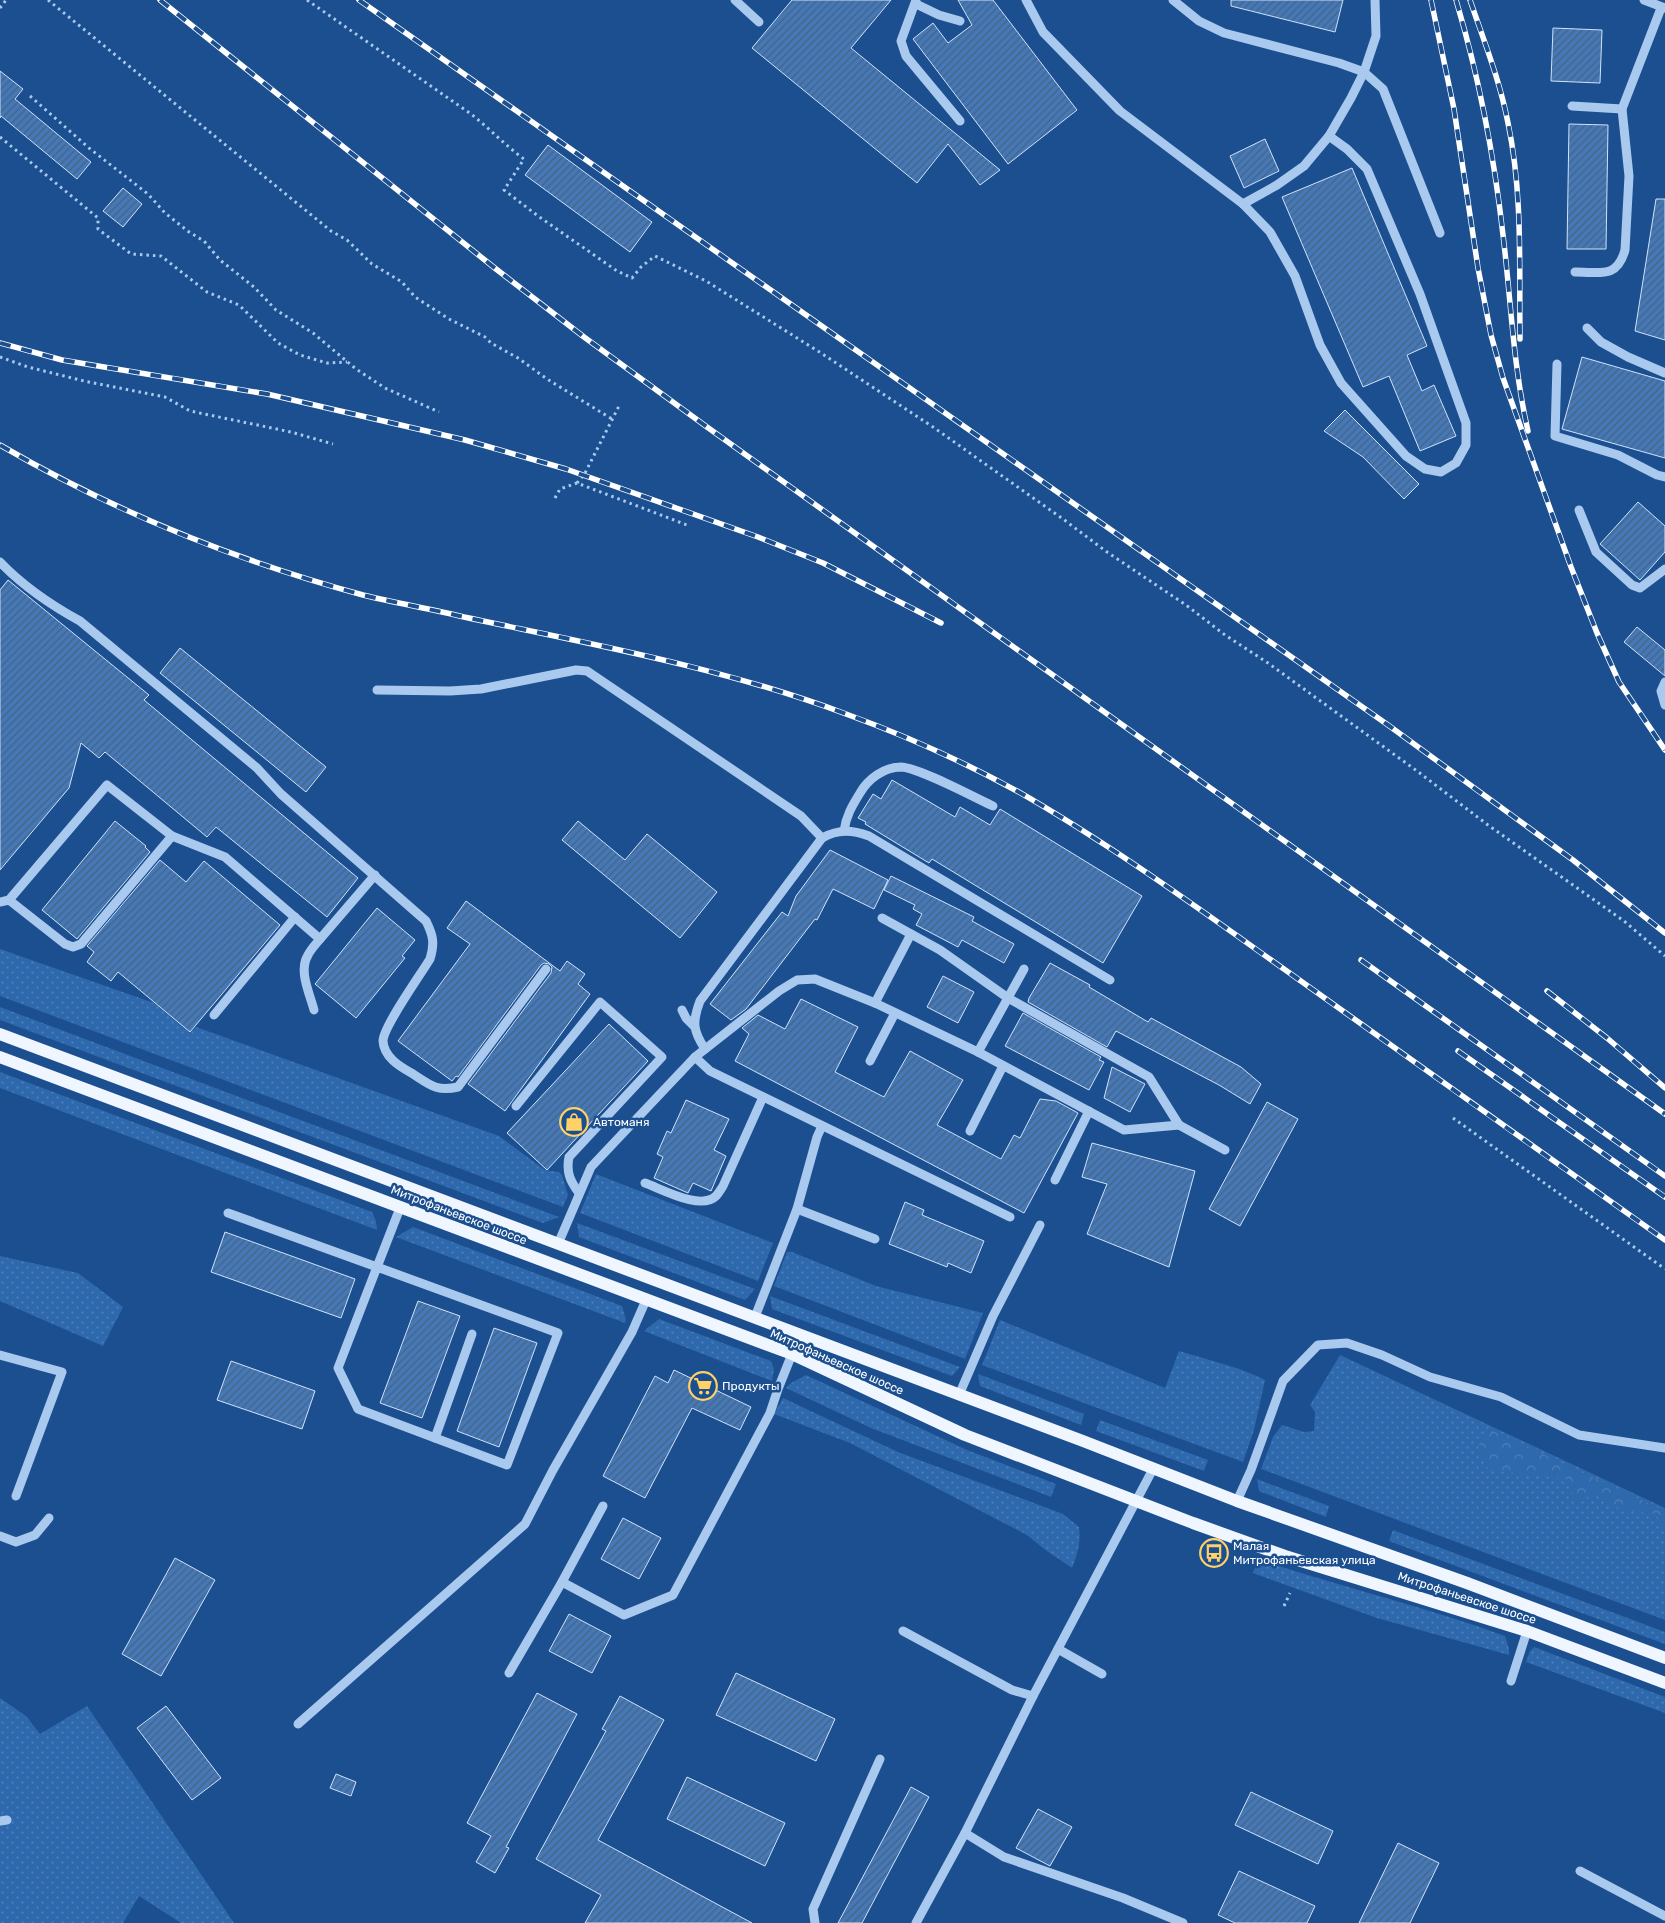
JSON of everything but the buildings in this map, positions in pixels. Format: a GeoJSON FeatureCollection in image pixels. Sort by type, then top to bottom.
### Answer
{"type":"FeatureCollection","features":[{"type":"Feature","properties":{"kind":"main road","name":"Митрофаньевское шоссе"},"geometry":{"type":"LineString","coordinates":[[0,1034],[755,1317],[1237,1501],[1466,1582],[1665,1658]]}},
{"type":"Feature","properties":{"kind":"main road","name":"Митрофаньевское шоссе"},"geometry":{"type":"LineString","coordinates":[[0,1057],[792,1354],[965,1435],[1136,1501],[1285,1556],[1527,1630],[1665,1683]]}},
{"type":"Feature","properties":{"kind":"street"},"geometry":{"type":"LineString","coordinates":[[735,0],[759,22]]}},
{"type":"Feature","properties":{"kind":"street"},"geometry":{"type":"LineString","coordinates":[[1026,0],[1043,32],[1120,112],[1243,204],[1270,232],[1295,276],[1320,345],[1341,383],[1383,432],[1413,461],[1426,469],[1441,472],[1456,463],[1466,445],[1466,423],[1420,294],[1367,169],[1347,149],[1329,136]]}},
{"type":"Feature","properties":{"kind":"street"},"geometry":{"type":"LineString","coordinates":[[1173,0],[1199,21],[1224,32],[1339,63],[1364,72],[1383,90],[1440,233]]}},
{"type":"Feature","properties":{"kind":"street"},"geometry":{"type":"LineString","coordinates":[[1243,204],[1277,185],[1304,166],[1329,136],[1364,72],[1376,36],[1375,0]]}},
{"type":"Feature","properties":{"kind":"street"},"geometry":{"type":"LineString","coordinates":[[1575,272],[1615,270],[1622,261],[1625,250],[1629,176],[1622,109],[1663,8],[1644,0]]}},
{"type":"Feature","properties":{"kind":"street"},"geometry":{"type":"LineString","coordinates":[[960,21],[939,15],[916,2],[902,41],[906,56],[960,121]]}},
{"type":"Feature","properties":{"kind":"street"},"geometry":{"type":"LineString","coordinates":[[1572,106],[1622,109]]}},
{"type":"Feature","properties":{"kind":"street"},"geometry":{"type":"LineString","coordinates":[[1587,328],[1600,342],[1665,373]]}},
{"type":"Feature","properties":{"kind":"street"},"geometry":{"type":"LineString","coordinates":[[1557,364],[1555,436],[1618,455],[1657,475],[1665,477]]}},
{"type":"Feature","properties":{"kind":"street"},"geometry":{"type":"LineString","coordinates":[[1579,510],[1596,552],[1632,585],[1640,588],[1665,569]]}},
{"type":"Feature","properties":{"kind":"street"},"geometry":{"type":"LineString","coordinates":[[0,562],[54,607],[80,621],[257,768],[281,794],[426,921],[432,933],[434,946],[430,959],[388,1028],[383,1041],[387,1054],[397,1064],[433,1087],[446,1090],[458,1087],[546,969]]}},
{"type":"Feature","properties":{"kind":"street"},"geometry":{"type":"LineString","coordinates":[[377,690],[450,692],[481,690],[576,670],[587,671],[801,816],[822,838]]}},
{"type":"Feature","properties":{"kind":"street"},"geometry":{"type":"LineString","coordinates":[[1665,682],[1661,691],[1665,705]]}},
{"type":"Feature","properties":{"kind":"street"},"geometry":{"type":"LineString","coordinates":[[844,832],[845,819],[864,787],[874,776],[886,770],[900,767],[918,771],[993,806]]}},
{"type":"Feature","properties":{"kind":"street"},"geometry":{"type":"LineString","coordinates":[[172,836],[81,944],[73,947],[65,944],[5,901],[107,785],[172,836],[225,857],[320,939]]}},
{"type":"Feature","properties":{"kind":"street"},"geometry":{"type":"LineString","coordinates":[[705,1049],[697,1038],[694,1026],[695,1014],[700,1001],[822,838],[834,832],[854,831],[869,836],[1110,980]]}},
{"type":"Feature","properties":{"kind":"street"},"geometry":{"type":"LineString","coordinates":[[314,1010],[305,977],[304,966],[307,956],[375,875]]}},
{"type":"Feature","properties":{"kind":"street"},"geometry":{"type":"LineString","coordinates":[[214,1015],[295,917]]}},
{"type":"Feature","properties":{"kind":"street"},"geometry":{"type":"LineString","coordinates":[[882,918],[940,950],[1008,998],[1150,1077],[1178,1125],[1225,1150]]}},
{"type":"Feature","properties":{"kind":"street"},"geometry":{"type":"LineString","coordinates":[[875,1003],[911,934]]}},
{"type":"Feature","properties":{"kind":"street"},"geometry":{"type":"LineString","coordinates":[[978,1052],[1024,969]]}},
{"type":"Feature","properties":{"kind":"street"},"geometry":{"type":"LineString","coordinates":[[558,1244],[591,1167],[694,1057],[779,991],[797,980],[815,979],[895,1012],[978,1052],[1124,1130],[1178,1125]]}},
{"type":"Feature","properties":{"kind":"street"},"geometry":{"type":"LineString","coordinates":[[516,1106],[600,1002],[662,1057],[569,1157],[568,1172],[579,1193]]}},
{"type":"Feature","properties":{"kind":"street"},"geometry":{"type":"LineString","coordinates":[[682,1010],[686,1018],[694,1026]]}},
{"type":"Feature","properties":{"kind":"street"},"geometry":{"type":"LineString","coordinates":[[870,1061],[895,1012]]}},
{"type":"Feature","properties":{"kind":"street"},"geometry":{"type":"LineString","coordinates":[[694,1057],[710,1071],[1010,1217]]}},
{"type":"Feature","properties":{"kind":"street"},"geometry":{"type":"LineString","coordinates":[[970,1131],[1004,1066]]}},
{"type":"Feature","properties":{"kind":"street"},"geometry":{"type":"LineString","coordinates":[[645,1183],[693,1201],[707,1201],[715,1196],[723,1186],[763,1097]]}},
{"type":"Feature","properties":{"kind":"street"},"geometry":{"type":"LineString","coordinates":[[1056,1180],[1089,1111]]}},
{"type":"Feature","properties":{"kind":"street"},"geometry":{"type":"LineString","coordinates":[[755,1317],[797,1209],[817,1137],[822,1126]]}},
{"type":"Feature","properties":{"kind":"street"},"geometry":{"type":"LineString","coordinates":[[228,1213],[377,1267],[558,1333],[507,1465],[358,1409],[338,1368],[377,1267],[400,1208]]}},
{"type":"Feature","properties":{"kind":"street"},"geometry":{"type":"LineString","coordinates":[[797,1209],[875,1239]]}},
{"type":"Feature","properties":{"kind":"street"},"geometry":{"type":"LineString","coordinates":[[959,1395],[993,1316],[1040,1225]]}},
{"type":"Feature","properties":{"kind":"street"},"geometry":{"type":"LineString","coordinates":[[298,1724],[525,1524],[558,1461],[632,1332],[646,1300]]}},
{"type":"Feature","properties":{"kind":"street"},"geometry":{"type":"LineString","coordinates":[[435,1438],[472,1334]]}},
{"type":"Feature","properties":{"kind":"street"},"geometry":{"type":"LineString","coordinates":[[1237,1501],[1251,1470],[1283,1381],[1318,1345],[1347,1343],[1382,1355],[1430,1378],[1501,1397],[1578,1435],[1665,1448]]}},
{"type":"Feature","properties":{"kind":"street"},"geometry":{"type":"LineString","coordinates":[[562,1582],[624,1615],[673,1595],[770,1412],[792,1354]]}},
{"type":"Feature","properties":{"kind":"street"},"geometry":{"type":"LineString","coordinates":[[0,1355],[62,1372],[16,1496]]}},
{"type":"Feature","properties":{"kind":"street"},"geometry":{"type":"LineString","coordinates":[[916,1923],[965,1833],[1033,1696],[1153,1468]]}},
{"type":"Feature","properties":{"kind":"street"},"geometry":{"type":"LineString","coordinates":[[509,1672],[562,1582],[603,1506]]}},
{"type":"Feature","properties":{"kind":"street"},"geometry":{"type":"LineString","coordinates":[[0,1536],[16,1542],[35,1536],[49,1518]]}},
{"type":"Feature","properties":{"kind":"street"},"geometry":{"type":"LineString","coordinates":[[1511,1681],[1527,1630]]}},
{"type":"Feature","properties":{"kind":"street"},"geometry":{"type":"LineString","coordinates":[[903,1631],[1012,1690],[1033,1696]]}},
{"type":"Feature","properties":{"kind":"street"},"geometry":{"type":"LineString","coordinates":[[1058,1649],[1102,1674]]}},
{"type":"Feature","properties":{"kind":"street"},"geometry":{"type":"LineString","coordinates":[[815,1923],[813,1909],[880,1759]]}},
{"type":"Feature","properties":{"kind":"street"},"geometry":{"type":"LineString","coordinates":[[965,1833],[1004,1857],[1123,1898],[1182,1923]]}},
{"type":"Feature","properties":{"kind":"street"},"geometry":{"type":"LineString","coordinates":[[1580,1871],[1665,1916]]}},
{"type":"Feature","properties":{"kind":"path"},"geometry":{"type":"LineString","coordinates":[[0,8],[6,0]]}},
{"type":"Feature","properties":{"kind":"path"},"geometry":{"type":"LineString","coordinates":[[48,0],[331,232],[347,240],[372,264],[402,282],[416,297],[449,319],[485,337],[547,379],[612,419]]}},
{"type":"Feature","properties":{"kind":"path"},"geometry":{"type":"LineString","coordinates":[[307,0],[471,114],[524,159],[504,190],[616,271],[632,278],[655,256],[706,280],[821,352],[1064,519],[1107,552],[1268,663],[1488,825],[1624,921],[1665,956]]}},
{"type":"Feature","properties":{"kind":"path"},"geometry":{"type":"LineString","coordinates":[[30,96],[89,148],[148,194],[165,213],[188,232],[204,241],[220,260],[254,287],[276,310],[312,333],[348,362],[386,388],[439,412]]}},
{"type":"Feature","properties":{"kind":"path"},"geometry":{"type":"LineString","coordinates":[[0,137],[98,218],[98,229],[131,254],[162,256],[207,292],[239,305],[278,343],[300,355],[327,363],[348,362]]}},
{"type":"Feature","properties":{"kind":"path"},"geometry":{"type":"LineString","coordinates":[[0,357],[28,367],[84,381],[165,397],[190,411],[291,432],[333,444]]}},
{"type":"Feature","properties":{"kind":"path"},"geometry":{"type":"LineString","coordinates":[[555,498],[560,489],[577,483],[584,475],[619,406]]}},
{"type":"Feature","properties":{"kind":"path"},"geometry":{"type":"LineString","coordinates":[[577,483],[687,525]]}},
{"type":"Feature","properties":{"kind":"path"},"geometry":{"type":"LineString","coordinates":[[1454,1118],[1665,1269]]}},
{"type":"Feature","properties":{"kind":"path"},"geometry":{"type":"LineString","coordinates":[[1284,1606],[1290,1592]]}},
{"type":"Feature","properties":{"kind":"green space"},"geometry":{"type":"Polygon","coordinates":[[[0,949],[154,1003],[190,1033],[196,1027],[499,1136],[545,1170],[559,1172],[562,1175],[568,1195],[563,1207],[0,996],[0,949]]]}},
{"type":"Feature","properties":{"kind":"green space"},"geometry":{"type":"Polygon","coordinates":[[[0,1007],[559,1217],[543,1223],[0,1020],[0,1007]]]}},
{"type":"Feature","properties":{"kind":"green space"},"geometry":{"type":"Polygon","coordinates":[[[0,1072],[372,1212],[377,1230],[0,1088],[0,1072]]]}},
{"type":"Feature","properties":{"kind":"green space"},"geometry":{"type":"Polygon","coordinates":[[[596,1174],[773,1243],[758,1281],[580,1213],[596,1174]]]}},
{"type":"Feature","properties":{"kind":"green space"},"geometry":{"type":"Polygon","coordinates":[[[577,1223],[755,1289],[745,1300],[579,1237],[577,1223]]]}},
{"type":"Feature","properties":{"kind":"green space"},"geometry":{"type":"Polygon","coordinates":[[[413,1227],[622,1306],[626,1320],[625,1323],[396,1237],[413,1227]]]}},
{"type":"Feature","properties":{"kind":"green space"},"geometry":{"type":"Polygon","coordinates":[[[787,1252],[792,1252],[876,1286],[983,1313],[965,1359],[774,1286],[787,1252]]]}},
{"type":"Feature","properties":{"kind":"green space"},"geometry":{"type":"Polygon","coordinates":[[[0,1256],[78,1273],[123,1307],[103,1346],[0,1301],[0,1256]]]}},
{"type":"Feature","properties":{"kind":"green space"},"geometry":{"type":"Polygon","coordinates":[[[770,1296],[960,1367],[952,1376],[772,1309],[770,1296]]]}},
{"type":"Feature","properties":{"kind":"green space"},"geometry":{"type":"Polygon","coordinates":[[[659,1319],[771,1361],[774,1369],[772,1381],[644,1331],[659,1319]]]}},
{"type":"Feature","properties":{"kind":"green space"},"geometry":{"type":"Polygon","coordinates":[[[1000,1320],[1165,1388],[1179,1351],[1233,1367],[1265,1380],[1254,1430],[1243,1462],[982,1365],[1000,1320]]]}},
{"type":"Feature","properties":{"kind":"green space"},"geometry":{"type":"Polygon","coordinates":[[[1340,1355],[1665,1508],[1665,1620],[1261,1469],[1273,1437],[1282,1425],[1304,1432],[1314,1431],[1315,1412],[1310,1405],[1340,1355]]]}},
{"type":"Feature","properties":{"kind":"green space"},"geometry":{"type":"Polygon","coordinates":[[[978,1374],[1084,1414],[1081,1425],[980,1386],[978,1374]]]}},
{"type":"Feature","properties":{"kind":"green space"},"geometry":{"type":"Polygon","coordinates":[[[806,1375],[967,1450],[1056,1484],[1051,1497],[871,1428],[786,1388],[806,1375]]]}},
{"type":"Feature","properties":{"kind":"green space"},"geometry":{"type":"Polygon","coordinates":[[[783,1398],[898,1452],[1063,1514],[1079,1527],[1080,1538],[1072,1568],[1027,1535],[850,1443],[774,1414],[783,1398]]]}},
{"type":"Feature","properties":{"kind":"green space"},"geometry":{"type":"Polygon","coordinates":[[[1100,1420],[1208,1460],[1204,1471],[1096,1431],[1100,1420]]]}},
{"type":"Feature","properties":{"kind":"green space"},"geometry":{"type":"Polygon","coordinates":[[[1495,1432],[1665,1511],[1665,1525],[1661,1524],[1656,1514],[1615,1507],[1604,1497],[1590,1495],[1580,1503],[1575,1498],[1567,1479],[1489,1470],[1477,1450],[1483,1435],[1495,1432]]]}},
{"type":"Feature","properties":{"kind":"green space"},"geometry":{"type":"Polygon","coordinates":[[[1257,1479],[1329,1506],[1326,1517],[1259,1491],[1257,1479]]]}},
{"type":"Feature","properties":{"kind":"green space"},"geometry":{"type":"Polygon","coordinates":[[[1393,1530],[1665,1632],[1665,1644],[1389,1541],[1393,1530]]]}},
{"type":"Feature","properties":{"kind":"green space"},"geometry":{"type":"Polygon","coordinates":[[[1258,1559],[1444,1615],[1505,1636],[1509,1655],[1377,1618],[1253,1573],[1258,1559]]]}},
{"type":"Feature","properties":{"kind":"green space"},"geometry":{"type":"Polygon","coordinates":[[[1534,1647],[1665,1697],[1665,1713],[1526,1662],[1530,1651],[1534,1647]]]}},
{"type":"Feature","properties":{"kind":"green space"},"geometry":{"type":"Polygon","coordinates":[[[0,1698],[26,1716],[40,1734],[87,1706],[234,1923],[181,1923],[139,1896],[123,1923],[0,1923],[0,1698]]]}},
{"type":"Feature","properties":{"kind":"railway"},"geometry":{"type":"LineString","coordinates":[[160,0],[496,269],[584,337],[1665,1114]]}},
{"type":"Feature","properties":{"kind":"railway"},"geometry":{"type":"LineString","coordinates":[[359,0],[1388,725],[1573,860],[1665,933]]}},
{"type":"Feature","properties":{"kind":"railway"},"geometry":{"type":"LineString","coordinates":[[1431,0],[1454,109],[1478,268],[1491,335],[1503,378],[1571,567],[1597,633],[1619,682],[1665,750]]}},
{"type":"Feature","properties":{"kind":"railway"},"geometry":{"type":"LineString","coordinates":[[1456,0],[1479,87],[1495,175],[1519,382],[1528,431]]}},
{"type":"Feature","properties":{"kind":"railway"},"geometry":{"type":"LineString","coordinates":[[1470,0],[1501,92],[1513,150],[1518,204],[1520,339]]}},
{"type":"Feature","properties":{"kind":"railway"},"geometry":{"type":"LineString","coordinates":[[0,343],[62,360],[267,394],[465,440],[566,469],[758,537],[823,563],[941,623]]}},
{"type":"Feature","properties":{"kind":"railway"},"geometry":{"type":"LineString","coordinates":[[0,445],[87,492],[131,513],[222,550],[268,566],[363,595],[609,647],[753,683],[868,722],[954,759],[1017,791],[1053,812],[1160,882],[1665,1240]]}},
{"type":"Feature","properties":{"kind":"railway"},"geometry":{"type":"LineString","coordinates":[[1361,960],[1665,1176]]}},
{"type":"Feature","properties":{"kind":"railway"},"geometry":{"type":"LineString","coordinates":[[1547,991],[1607,1038],[1665,1088]]}},
{"type":"Feature","properties":{"kind":"railway"},"geometry":{"type":"LineString","coordinates":[[1458,1051],[1665,1197]]}},
{"type":"Feature","properties":{"kind":"place","name":"Автоманя"},"geometry":{"type":"Point","coordinates":[574,1122]}},
{"type":"Feature","properties":{"kind":"place","name":"Продукты"},"geometry":{"type":"Point","coordinates":[703,1386]}},
{"type":"Feature","properties":{"kind":"place","name":"Малая Митрофаньевская улица"},"geometry":{"type":"Point","coordinates":[1214,1553]}}]}
